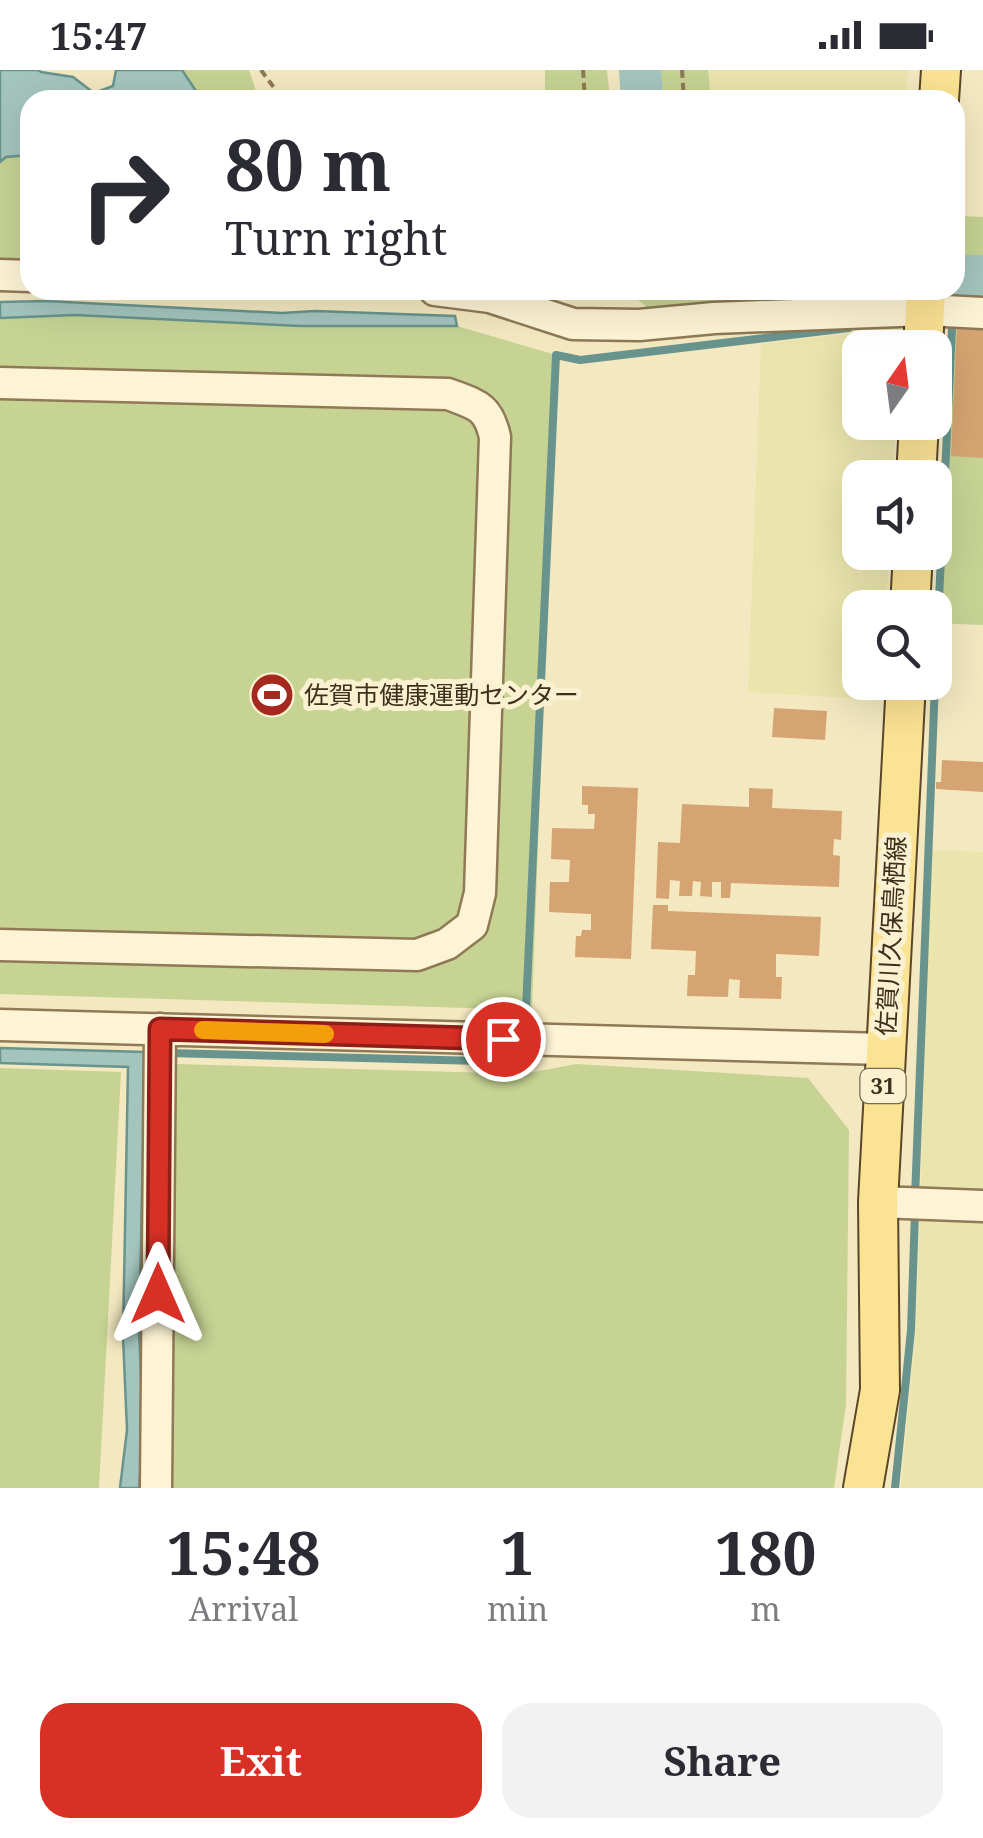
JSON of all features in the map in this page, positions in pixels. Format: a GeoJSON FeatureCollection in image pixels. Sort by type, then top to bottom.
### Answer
{"type":"FeatureCollection","features":[{"type":"Feature","properties":{"kind":"main road","name":"佐賀川久保鳥栖線"},"geometry":{"type":"LineString","coordinates":[[863,1488],[880,1390],[902,1203],[884,1049],[905,700]]}},
{"type":"Feature","properties":{"kind":"street"},"geometry":{"type":"LineString","coordinates":[[499,300],[573,324],[983,313]]}},
{"type":"Feature","properties":{"kind":"street"},"geometry":{"type":"LineString","coordinates":[[0,383],[448,394],[474,404],[490,418],[495,438],[480,893],[472,925],[447,944],[417,955],[0,945]]}},
{"type":"Feature","properties":{"kind":"street"},"geometry":{"type":"LineString","coordinates":[[0,1025],[160,1044],[884,1049]]}},
{"type":"Feature","properties":{"kind":"street"},"geometry":{"type":"LineString","coordinates":[[156,1488],[160,1044]]}},
{"type":"Feature","properties":{"kind":"street"},"geometry":{"type":"LineString","coordinates":[[902,1203],[983,1206]]}},
{"type":"Feature","properties":{"kind":"shaded area"},"geometry":{"type":"Polygon","coordinates":[[[708,70],[908,70],[907,90],[710,90],[708,70]]]}},
{"type":"Feature","properties":{"kind":"shaded area"},"geometry":{"type":"Polygon","coordinates":[[[842,334],[842,440],[895,440],[894,460],[842,460],[842,570],[888,570],[887,590],[842,590],[842,698],[748,692],[761,344],[842,334]]]}},
{"type":"Feature","properties":{"kind":"shaded area"},"geometry":{"type":"Polygon","coordinates":[[[932,850],[983,852],[983,1488],[901,1488],[916,1327],[932,850]]]}},
{"type":"Feature","properties":{"kind":"green space"},"geometry":{"type":"Polygon","coordinates":[[[182,70],[249,70],[256,90],[195,90],[182,70]]]}},
{"type":"Feature","properties":{"kind":"green space"},"geometry":{"type":"Polygon","coordinates":[[[545,70],[607,70],[609,90],[545,90],[545,70]]]}},
{"type":"Feature","properties":{"kind":"green space"},"geometry":{"type":"Polygon","coordinates":[[[652,70],[708,70],[710,90],[654,90],[652,70]]]}},
{"type":"Feature","properties":{"kind":"green space"},"geometry":{"type":"Polygon","coordinates":[[[20,156],[20,263],[0,262],[0,162],[6,157],[20,156]]]}},
{"type":"Feature","properties":{"kind":"green space"},"geometry":{"type":"Polygon","coordinates":[[[965,216],[983,217],[983,259],[965,258],[965,216]]]}},
{"type":"Feature","properties":{"kind":"green space"},"geometry":{"type":"Polygon","coordinates":[[[638,300],[867,300],[648,308],[638,300]]]}},
{"type":"Feature","properties":{"kind":"green space","name":"佐賀市健康運動センター"},"geometry":{"type":"Polygon","coordinates":[[[75,315],[300,326],[457,326],[556,355],[532,1010],[0,994],[0,318],[75,315]]]}},
{"type":"Feature","properties":{"kind":"green space"},"geometry":{"type":"Polygon","coordinates":[[[949,324],[983,325],[983,625],[952,624],[952,590],[937,590],[937,570],[952,570],[952,460],[943,460],[944,440],[952,440],[952,330],[949,324]]]}},
{"type":"Feature","properties":{"kind":"green space"},"geometry":{"type":"Polygon","coordinates":[[[175,1064],[524,1074],[576,1064],[808,1078],[849,1130],[846,1404],[834,1488],[166,1488],[175,1064]]]}},
{"type":"Feature","properties":{"kind":"green space"},"geometry":{"type":"Polygon","coordinates":[[[0,1068],[121,1072],[99,1488],[0,1488],[0,1068]]]}},
{"type":"Feature","properties":{"kind":"water"},"geometry":{"type":"Polygon","coordinates":[[[0,70],[38,70],[73,77],[90,90],[20,90],[20,156],[6,157],[0,162],[0,70]]]}},
{"type":"Feature","properties":{"kind":"water"},"geometry":{"type":"Polygon","coordinates":[[[116,70],[182,70],[195,90],[102,90],[113,86],[116,70]]]}},
{"type":"Feature","properties":{"kind":"water"},"geometry":{"type":"Polygon","coordinates":[[[0,302],[282,313],[455,316],[457,326],[300,326],[75,315],[0,318],[0,302]]]}},
{"type":"Feature","properties":{"kind":"water"},"geometry":{"type":"Polygon","coordinates":[[[0,1048],[145,1052],[139,1335],[144,1432],[139,1488],[120,1488],[127,1430],[123,1337],[128,1067],[0,1063],[0,1048]]]}},
{"type":"Feature","properties":{"kind":"building"},"geometry":{"type":"Polygon","coordinates":[[[957,326],[983,328],[983,458],[951,456],[957,326]]]}},
{"type":"Feature","properties":{"kind":"building"},"geometry":{"type":"Polygon","coordinates":[[[774,708],[827,711],[825,740],[772,737],[774,708]]]}},
{"type":"Feature","properties":{"kind":"building"},"geometry":{"type":"Polygon","coordinates":[[[942,760],[983,762],[983,792],[936,789],[936,782],[941,782],[942,760]]]}},
{"type":"Feature","properties":{"kind":"building"},"geometry":{"type":"Polygon","coordinates":[[[582,786],[638,788],[631,959],[575,957],[576,936],[581,936],[582,930],[591,930],[591,914],[549,912],[550,882],[569,882],[570,860],[551,859],[552,828],[594,829],[595,814],[588,814],[588,805],[582,805],[582,786]]]}},
{"type":"Feature","properties":{"kind":"building"},"geometry":{"type":"Polygon","coordinates":[[[749,788],[773,789],[772,808],[842,811],[841,840],[834,839],[833,855],[840,856],[839,887],[731,883],[730,898],[721,898],[721,882],[712,882],[712,897],[700,896],[701,882],[693,881],[692,896],[679,896],[680,881],[670,880],[669,899],[656,898],[658,842],[680,843],[682,804],[749,807],[749,788]]]}},
{"type":"Feature","properties":{"kind":"building"},"geometry":{"type":"Polygon","coordinates":[[[653,905],[668,905],[668,911],[821,917],[819,956],[776,954],[776,977],[782,977],[781,999],[739,998],[740,980],[729,979],[728,997],[687,996],[688,975],[695,975],[696,951],[651,949],[653,905]]]}},
{"type":"Feature","properties":{"kind":"waterway"},"geometry":{"type":"LineString","coordinates":[[640,70],[641,90]]}},
{"type":"Feature","properties":{"kind":"waterway"},"geometry":{"type":"LineString","coordinates":[[965,276],[983,276]]}},
{"type":"Feature","properties":{"kind":"waterway"},"geometry":{"type":"LineString","coordinates":[[526,1009],[556,355],[580,360],[849,328]]}},
{"type":"Feature","properties":{"kind":"waterway"},"geometry":{"type":"LineString","coordinates":[[939,590],[952,328]]}},
{"type":"Feature","properties":{"kind":"waterway"},"geometry":{"type":"LineString","coordinates":[[915,1198],[934,700]]}},
{"type":"Feature","properties":{"kind":"waterway"},"geometry":{"type":"LineString","coordinates":[[168,1053],[523,1062]]}},
{"type":"Feature","properties":{"kind":"waterway"},"geometry":{"type":"LineString","coordinates":[[895,1488],[911,1330],[915,1212]]}},
{"type":"Feature","properties":{"kind":"slow traffic"},"geometry":{"type":"LineString","coordinates":[[203,1030],[325,1034]]}},
{"type":"Feature","properties":{"kind":"place","name":"佐賀市健康運動センター"},"geometry":{"type":"Point","coordinates":[272,695]}},
{"type":"Feature","properties":{"kind":"route"},"geometry":{"type":"LineString","coordinates":[[158,1294],[160,1029],[503,1039]]}}]}
